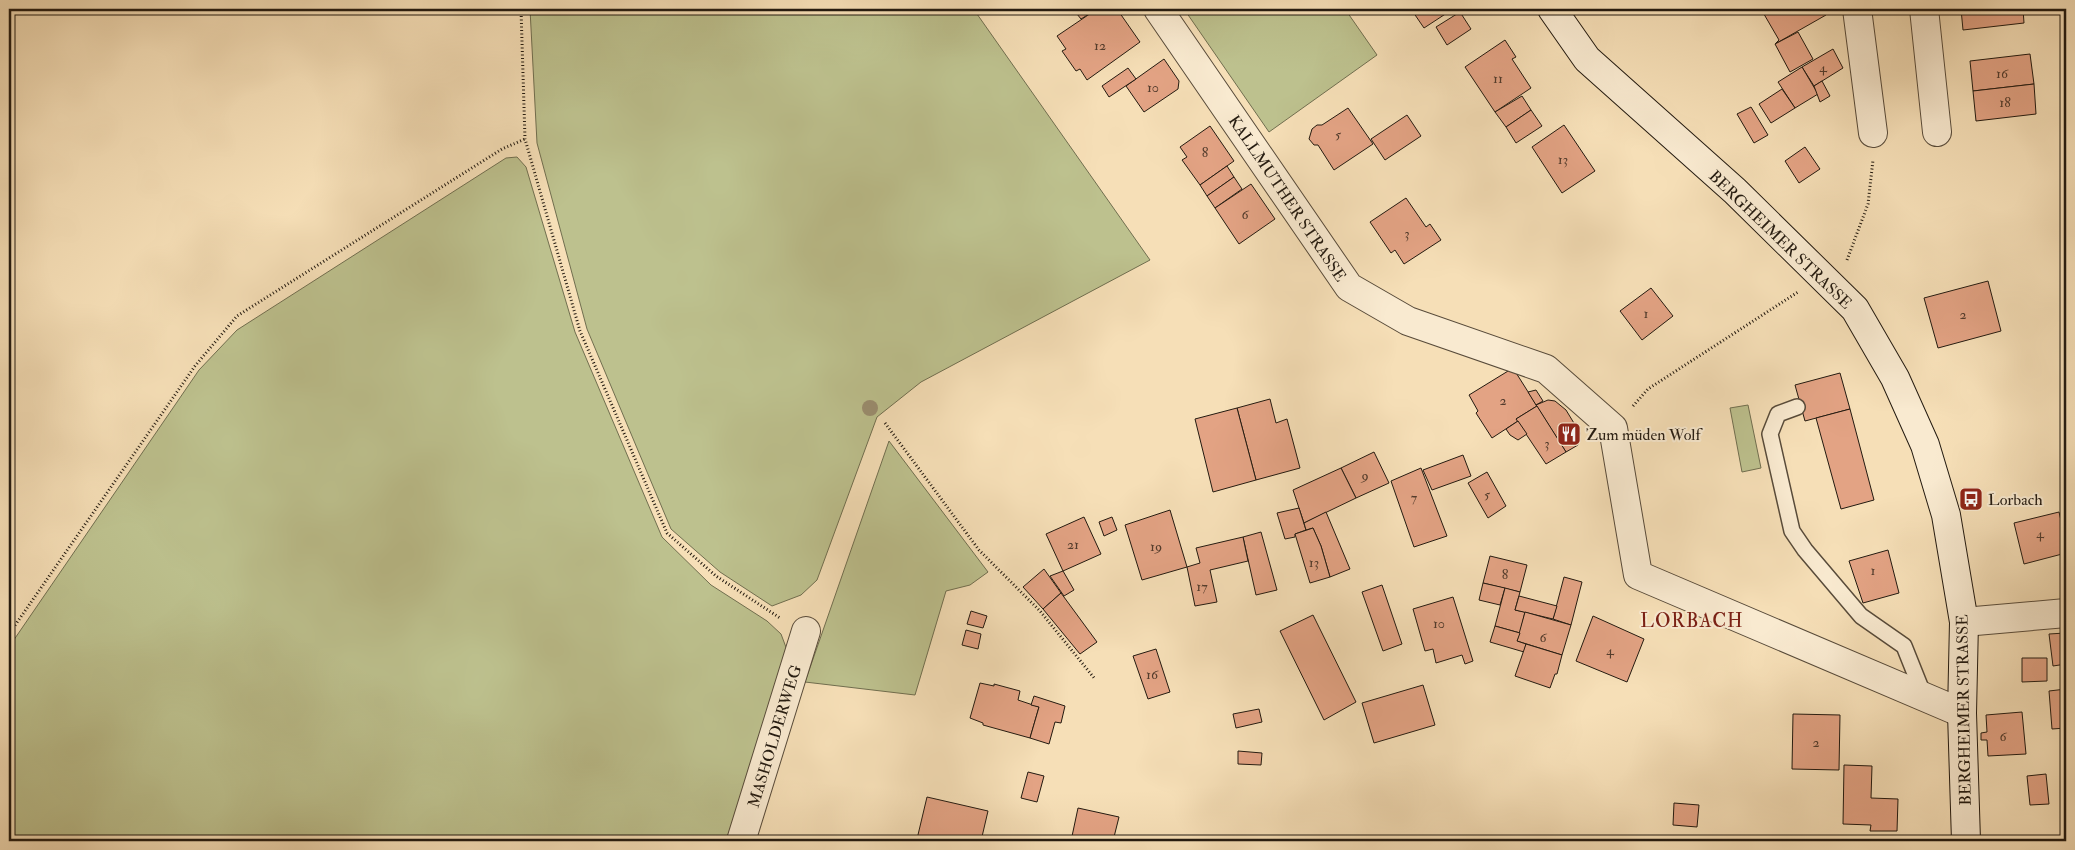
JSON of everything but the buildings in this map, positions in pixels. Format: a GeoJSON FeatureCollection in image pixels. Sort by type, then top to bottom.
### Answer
{"type":"FeatureCollection","features":[{"type":"Feature","properties":{"kind":"street","name":"KALLMUTHER STRASSE"},"geometry":{"type":"LineString","coordinates":[[1158,9],[1349,288],[1408,321],[1546,369],[1612,428],[1638,575],[1924,697]]}},
{"type":"Feature","properties":{"kind":"street","name":"BERGHEIMER STRASSE"},"geometry":{"type":"LineString","coordinates":[[1552,9],[1587,59],[1735,191],[1855,310],[1895,378],[1925,445],[1946,515],[1964,622],[1962,714],[1966,841]]}},
{"type":"Feature","properties":{"kind":"street"},"geometry":{"type":"LineString","coordinates":[[1857,9],[1873,133]]}},
{"type":"Feature","properties":{"kind":"street"},"geometry":{"type":"LineString","coordinates":[[1924,9],[1937,132]]}},
{"type":"Feature","properties":{"kind":"street"},"geometry":{"type":"LineString","coordinates":[[1964,622],[2066,613]]}},
{"type":"Feature","properties":{"kind":"street","name":"MASHOLDERWEG"},"geometry":{"type":"LineString","coordinates":[[741,841],[806,631]]}},
{"type":"Feature","properties":{"kind":"street"},"geometry":{"type":"LineString","coordinates":[[1924,697],[1962,714]]}},
{"type":"Feature","properties":{"kind":"lane"},"geometry":{"type":"LineString","coordinates":[[1797,408],[1778,414],[1770,434],[1792,531],[1805,550],[1861,616],[1904,646],[1924,697]]}},
{"type":"Feature","properties":{"kind":"path"},"geometry":{"type":"LineString","coordinates":[[521,9],[525,139],[580,331],[667,533],[716,576],[770,613],[806,631]]}},
{"type":"Feature","properties":{"kind":"path"},"geometry":{"type":"LineString","coordinates":[[1837,292],[1868,204],[1873,160],[1873,133]]}},
{"type":"Feature","properties":{"kind":"path"},"geometry":{"type":"LineString","coordinates":[[9,634],[195,366],[237,316],[502,149],[525,139]]}},
{"type":"Feature","properties":{"kind":"path"},"geometry":{"type":"LineString","coordinates":[[1648,389],[1779,306]]}},
{"type":"Feature","properties":{"kind":"path"},"geometry":{"type":"LineString","coordinates":[[885,423],[979,550],[1040,612],[1095,679]]}},
{"type":"Feature","properties":{"kind":"green space"},"geometry":{"type":"Polygon","coordinates":[[[530,9],[984,9],[977,14],[1150,260],[921,382],[877,417],[817,580],[801,595],[772,606],[720,572],[671,529],[587,329],[537,143],[530,9]]]}},
{"type":"Feature","properties":{"kind":"green space"},"geometry":{"type":"Polygon","coordinates":[[[1184,9],[1345,9],[1377,55],[1269,132],[1184,9]]]}},
{"type":"Feature","properties":{"kind":"green space"},"geometry":{"type":"Polygon","coordinates":[[[517,157],[526,167],[575,332],[662,537],[711,585],[767,621],[781,634],[790,658],[726,841],[9,841],[9,647],[199,370],[237,330],[506,158],[517,157]]]}},
{"type":"Feature","properties":{"kind":"green space"},"geometry":{"type":"Polygon","coordinates":[[[1748,405],[1761,468],[1742,472],[1730,408],[1748,405]]]}},
{"type":"Feature","properties":{"kind":"green space"},"geometry":{"type":"Polygon","coordinates":[[[889,441],[988,572],[970,585],[946,591],[915,695],[805,682],[889,441]]]}},
{"type":"Feature","properties":{"kind":"place","name":"Zum müden Wolf"},"geometry":{"type":"Point","coordinates":[1569,434]}},
{"type":"Feature","properties":{"kind":"place","name":"Lorbach"},"geometry":{"type":"Point","coordinates":[1971,499]}},
{"type":"Feature","properties":{"kind":"district","name":"LORBACH"},"geometry":{"type":"Point","coordinates":[1692,620]}}]}
